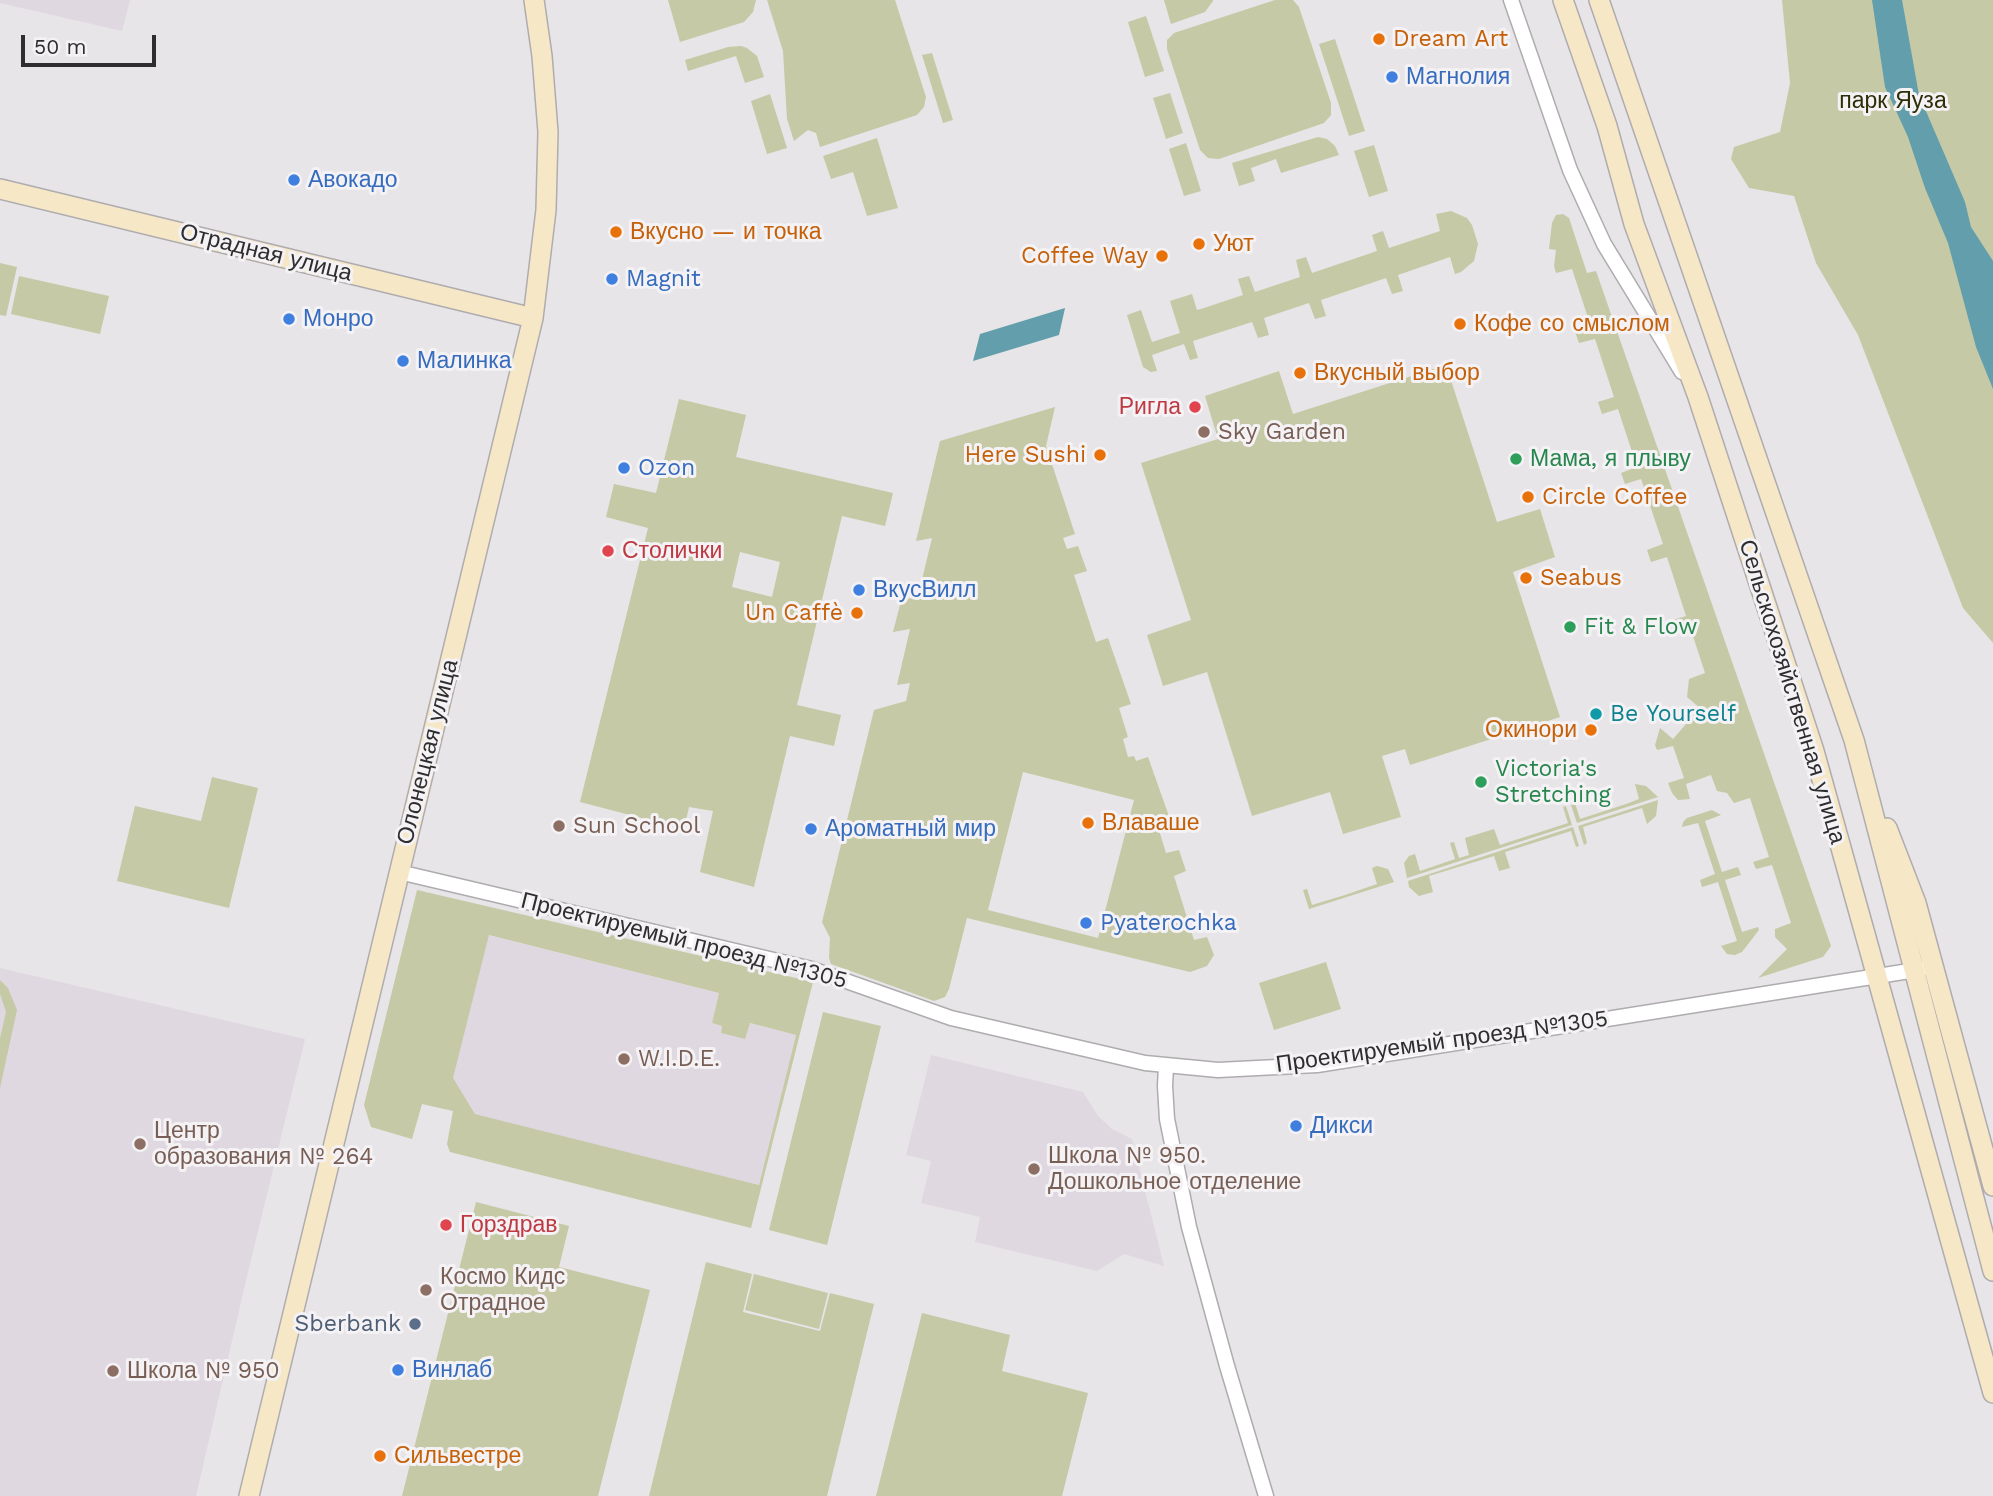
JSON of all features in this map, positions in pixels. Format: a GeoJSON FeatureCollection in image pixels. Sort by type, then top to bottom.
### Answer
{"type":"FeatureCollection","features":[{"type":"Feature","properties":{"kind":"main road","name":"Олонецкая улица"},"geometry":{"type":"LineString","coordinates":[[249,1496],[533,318],[545,210],[548,132],[534,0]]}},
{"type":"Feature","properties":{"kind":"main road","name":"Сельскохозяйственная улица"},"geometry":{"type":"LineString","coordinates":[[1563,0],[1607,126],[1634,224],[1698,397],[1814,751],[1993,1393]]}},
{"type":"Feature","properties":{"kind":"main road","name":"Сельскохозяйственная улица"},"geometry":{"type":"LineString","coordinates":[[1599,0],[1854,740],[1993,1271]]}},
{"type":"Feature","properties":{"kind":"main road","name":"Отрадная улица"},"geometry":{"type":"LineString","coordinates":[[0,189],[533,318]]}},
{"type":"Feature","properties":{"kind":"main road"},"geometry":{"type":"LineString","coordinates":[[1854,740],[1916,903],[1993,1186]]}},
{"type":"Feature","properties":{"kind":"street"},"geometry":{"type":"LineString","coordinates":[[1511,0],[1570,170],[1604,244],[1698,397]]}},
{"type":"Feature","properties":{"kind":"street","name":"Проектируемый проезд №1305"},"geometry":{"type":"LineString","coordinates":[[399,872],[812,969],[951,1018],[1145,1063],[1218,1070],[1317,1065],[1934,967]]}},
{"type":"Feature","properties":{"kind":"street"},"geometry":{"type":"LineString","coordinates":[[1166,1066],[1167,1119],[1189,1227],[1266,1496]]}},
{"type":"Feature","properties":{"kind":"shaded area"},"geometry":{"type":"Polygon","coordinates":[[[0,0],[130,0],[122,31],[0,3],[0,0]]]}},
{"type":"Feature","properties":{"kind":"shaded area","name":"W.I.D.E."},"geometry":{"type":"Polygon","coordinates":[[[488,935],[719,993],[712,1023],[723,1026],[721,1032],[749,1023],[796,1035],[759,1185],[475,1114],[452,1078],[488,935]]]}},
{"type":"Feature","properties":{"kind":"shaded area","name":"Центр образования № 264"},"geometry":{"type":"Polygon","coordinates":[[[0,968],[305,1039],[196,1496],[0,1496],[0,968]]]}},
{"type":"Feature","properties":{"kind":"shaded area","name":"Школа № 950. Дошкольное отделение"},"geometry":{"type":"Polygon","coordinates":[[[931,1055],[1083,1092],[1098,1116],[1112,1129],[1132,1139],[1164,1266],[1124,1254],[1097,1271],[975,1242],[980,1217],[921,1203],[931,1161],[906,1155],[931,1055]]]}},
{"type":"Feature","properties":{"kind":"green space"},"geometry":{"type":"Polygon","coordinates":[[[668,0],[756,0],[753,12],[744,22],[680,42],[668,0]]]}},
{"type":"Feature","properties":{"kind":"green space"},"geometry":{"type":"Polygon","coordinates":[[[767,0],[895,0],[926,97],[924,107],[917,115],[820,147],[816,133],[808,130],[794,141],[787,119],[783,51],[767,0]]]}},
{"type":"Feature","properties":{"kind":"green space"},"geometry":{"type":"Polygon","coordinates":[[[1164,0],[1213,1],[1205,12],[1171,24],[1164,0]]]}},
{"type":"Feature","properties":{"kind":"green space"},"geometry":{"type":"Polygon","coordinates":[[[1275,0],[1293,0],[1299,7],[1331,103],[1331,115],[1324,123],[1219,159],[1208,158],[1200,150],[1167,49],[1167,40],[1174,33],[1275,0]]]}},
{"type":"Feature","properties":{"kind":"green space","name":"парк Яуза"},"geometry":{"type":"Polygon","coordinates":[[[1782,0],[1993,0],[1993,643],[1963,608],[1858,335],[1816,263],[1794,196],[1749,188],[1731,159],[1734,147],[1780,132],[1790,83],[1782,0]]]}},
{"type":"Feature","properties":{"kind":"green space"},"geometry":{"type":"Polygon","coordinates":[[[1146,16],[1164,71],[1145,77],[1128,22],[1146,16]]]}},
{"type":"Feature","properties":{"kind":"green space"},"geometry":{"type":"Polygon","coordinates":[[[1335,39],[1365,131],[1349,136],[1319,44],[1335,39]]]}},
{"type":"Feature","properties":{"kind":"green space"},"geometry":{"type":"Polygon","coordinates":[[[741,46],[757,56],[764,77],[745,83],[736,56],[688,71],[685,60],[728,47],[741,46]]]}},
{"type":"Feature","properties":{"kind":"green space"},"geometry":{"type":"Polygon","coordinates":[[[932,53],[953,120],[943,123],[922,55],[932,53]]]}},
{"type":"Feature","properties":{"kind":"green space"},"geometry":{"type":"Polygon","coordinates":[[[1170,93],[1183,133],[1166,139],[1153,98],[1170,93]]]}},
{"type":"Feature","properties":{"kind":"green space"},"geometry":{"type":"Polygon","coordinates":[[[770,94],[787,148],[767,154],[751,101],[770,94]]]}},
{"type":"Feature","properties":{"kind":"green space"},"geometry":{"type":"Polygon","coordinates":[[[1318,137],[1327,139],[1335,146],[1339,155],[1281,173],[1276,159],[1251,168],[1255,181],[1239,186],[1232,163],[1318,137]]]}},
{"type":"Feature","properties":{"kind":"green space"},"geometry":{"type":"Polygon","coordinates":[[[877,138],[898,208],[867,216],[853,172],[831,179],[823,156],[877,138]]]}},
{"type":"Feature","properties":{"kind":"green space"},"geometry":{"type":"Polygon","coordinates":[[[1186,143],[1201,191],[1184,196],[1169,149],[1186,143]]]}},
{"type":"Feature","properties":{"kind":"green space"},"geometry":{"type":"Polygon","coordinates":[[[1374,145],[1388,191],[1369,197],[1354,151],[1374,145]]]}},
{"type":"Feature","properties":{"kind":"green space"},"geometry":{"type":"Polygon","coordinates":[[[1451,211],[1467,218],[1478,244],[1474,261],[1461,272],[1455,274],[1450,257],[1398,275],[1403,291],[1392,294],[1386,278],[1321,300],[1326,316],[1315,319],[1309,303],[1264,318],[1269,335],[1258,338],[1252,322],[1193,341],[1198,358],[1190,360],[1184,344],[1152,355],[1157,371],[1151,372],[1143,367],[1127,315],[1141,310],[1152,342],[1180,333],[1170,301],[1192,294],[1197,310],[1204,308],[1243,295],[1238,279],[1249,276],[1255,292],[1300,277],[1296,260],[1306,257],[1312,273],[1377,251],[1372,235],[1383,231],[1389,248],[1440,231],[1436,214],[1451,211]]]}},
{"type":"Feature","properties":{"kind":"green space"},"geometry":{"type":"Polygon","coordinates":[[[1563,214],[1569,218],[1587,273],[1596,271],[1831,946],[1823,957],[1758,978],[1787,949],[1775,937],[1775,929],[1791,923],[1772,865],[1756,869],[1753,862],[1769,857],[1750,798],[1734,803],[1727,793],[1717,791],[1711,775],[1686,784],[1690,799],[1678,800],[1668,783],[1684,778],[1673,746],[1657,750],[1655,745],[1660,728],[1673,739],[1700,708],[1687,697],[1689,679],[1705,673],[1690,627],[1674,632],[1670,621],[1686,616],[1667,557],[1651,562],[1647,550],[1663,544],[1641,479],[1625,484],[1621,473],[1637,467],[1618,409],[1602,414],[1598,402],[1614,397],[1595,339],[1579,343],[1575,332],[1591,327],[1572,269],[1556,273],[1556,250],[1549,249],[1552,223],[1556,215],[1563,214]]]}},
{"type":"Feature","properties":{"kind":"green space"},"geometry":{"type":"Polygon","coordinates":[[[0,263],[17,267],[6,316],[0,315],[0,263]]]}},
{"type":"Feature","properties":{"kind":"green space"},"geometry":{"type":"Polygon","coordinates":[[[19,276],[109,296],[100,334],[11,314],[19,276]]]}},
{"type":"Feature","properties":{"kind":"green space"},"geometry":{"type":"Polygon","coordinates":[[[1446,365],[1497,522],[1540,509],[1555,557],[1513,572],[1560,717],[1410,765],[1405,749],[1382,756],[1401,817],[1343,834],[1330,792],[1252,816],[1207,672],[1163,686],[1147,635],[1191,620],[1141,463],[1218,439],[1205,396],[1279,371],[1293,414],[1446,365]]]}},
{"type":"Feature","properties":{"kind":"green space"},"geometry":{"type":"Polygon","coordinates":[[[679,399],[746,415],[736,457],[893,493],[885,526],[842,516],[797,705],[841,715],[834,746],[790,736],[754,887],[700,872],[713,811],[689,807],[684,829],[580,802],[648,528],[606,517],[614,484],[656,493],[679,399]],[[740,552],[732,587],[772,597],[780,562],[740,552]]]}},
{"type":"Feature","properties":{"kind":"green space"},"geometry":{"type":"Polygon","coordinates":[[[1055,407],[1046,446],[1075,534],[1063,538],[1067,549],[1078,546],[1087,571],[1074,575],[1096,642],[1108,638],[1131,704],[1119,708],[1128,737],[1123,739],[1128,757],[1134,756],[1136,761],[1148,757],[1170,819],[1157,824],[1166,853],[1179,850],[1186,871],[1174,876],[1194,940],[1207,937],[1214,955],[1207,966],[1190,972],[967,918],[949,989],[945,997],[934,1001],[831,964],[830,938],[822,922],[874,710],[906,701],[910,683],[897,685],[910,629],[893,632],[901,601],[918,596],[932,538],[916,541],[940,441],[1055,407]],[[1023,772],[988,910],[1098,938],[1134,800],[1023,772]]]}},
{"type":"Feature","properties":{"kind":"green space"},"geometry":{"type":"Polygon","coordinates":[[[212,777],[258,788],[229,908],[117,881],[135,806],[201,821],[212,777]]]}},
{"type":"Feature","properties":{"kind":"green space"},"geometry":{"type":"Polygon","coordinates":[[[1635,784],[1646,786],[1658,797],[1577,823],[1571,805],[1575,803],[1580,819],[1626,804],[1639,799],[1635,784]]]}},
{"type":"Feature","properties":{"kind":"green space"},"geometry":{"type":"Polygon","coordinates":[[[1658,800],[1656,816],[1647,824],[1642,808],[1583,827],[1587,843],[1584,845],[1578,826],[1658,800]]]}},
{"type":"Feature","properties":{"kind":"green space"},"geometry":{"type":"Polygon","coordinates":[[[1566,806],[1572,825],[1407,878],[1404,863],[1409,856],[1415,854],[1420,871],[1455,859],[1450,843],[1454,842],[1459,858],[1469,855],[1465,838],[1494,829],[1500,845],[1568,823],[1563,807],[1566,806]]]}},
{"type":"Feature","properties":{"kind":"green space"},"geometry":{"type":"Polygon","coordinates":[[[1712,810],[1721,815],[1705,821],[1722,872],[1738,867],[1741,875],[1725,880],[1742,932],[1758,927],[1759,930],[1742,952],[1735,955],[1727,954],[1721,946],[1737,941],[1718,882],[1702,887],[1700,880],[1715,874],[1698,823],[1682,827],[1687,818],[1712,810]]]}},
{"type":"Feature","properties":{"kind":"green space"},"geometry":{"type":"Polygon","coordinates":[[[1573,827],[1579,846],[1576,847],[1571,831],[1505,852],[1510,868],[1499,871],[1494,856],[1429,876],[1433,892],[1419,896],[1409,887],[1408,881],[1573,827]]]}},
{"type":"Feature","properties":{"kind":"green space"},"geometry":{"type":"Polygon","coordinates":[[[1377,866],[1388,869],[1394,882],[1309,909],[1303,890],[1307,889],[1312,905],[1345,895],[1377,884],[1372,868],[1377,866]]]}},
{"type":"Feature","properties":{"kind":"green space"},"geometry":{"type":"Polygon","coordinates":[[[417,890],[813,982],[751,1228],[450,1152],[447,1144],[453,1111],[422,1104],[412,1139],[371,1127],[364,1105],[417,890]],[[489,935],[453,1078],[475,1114],[759,1185],[796,1035],[750,1023],[745,1039],[721,1033],[722,1026],[712,1023],[719,993],[489,935]]]}},
{"type":"Feature","properties":{"kind":"green space"},"geometry":{"type":"Polygon","coordinates":[[[1326,962],[1341,1009],[1274,1030],[1259,983],[1326,962]]]}},
{"type":"Feature","properties":{"kind":"green space"},"geometry":{"type":"Polygon","coordinates":[[[0,980],[8,988],[17,1010],[0,1088],[0,1038],[6,1012],[0,994],[0,980]]]}},
{"type":"Feature","properties":{"kind":"green space"},"geometry":{"type":"Polygon","coordinates":[[[823,1012],[881,1026],[827,1245],[769,1230],[823,1012]]]}},
{"type":"Feature","properties":{"kind":"green space"},"geometry":{"type":"Polygon","coordinates":[[[476,1202],[569,1226],[559,1267],[650,1290],[598,1496],[402,1496],[476,1202]]]}},
{"type":"Feature","properties":{"kind":"green space"},"geometry":{"type":"Polygon","coordinates":[[[706,1262],[752,1274],[743,1312],[820,1331],[830,1293],[874,1304],[827,1496],[649,1496],[706,1262]]]}},
{"type":"Feature","properties":{"kind":"green space"},"geometry":{"type":"Polygon","coordinates":[[[754,1274],[828,1293],[819,1329],[745,1310],[754,1274]]]}},
{"type":"Feature","properties":{"kind":"green space"},"geometry":{"type":"Polygon","coordinates":[[[922,1313],[1010,1335],[1002,1371],[1088,1393],[1062,1496],[876,1496],[922,1313]]]}},
{"type":"Feature","properties":{"kind":"water"},"geometry":{"type":"Polygon","coordinates":[[[1872,0],[1902,0],[1919,95],[1965,202],[1971,227],[1993,261],[1993,389],[1976,347],[1948,243],[1925,188],[1908,137],[1885,87],[1872,0]]]}},
{"type":"Feature","properties":{"kind":"water"},"geometry":{"type":"Polygon","coordinates":[[[1065,308],[1059,335],[973,361],[980,334],[1065,308]]]}},
{"type":"Feature","properties":{"kind":"place","name":"Dream Art"},"geometry":{"type":"Point","coordinates":[1379,39]}},
{"type":"Feature","properties":{"kind":"place","name":"Магнолия"},"geometry":{"type":"Point","coordinates":[1392,77]}},
{"type":"Feature","properties":{"kind":"place","name":"Авокадо"},"geometry":{"type":"Point","coordinates":[294,180]}},
{"type":"Feature","properties":{"kind":"place","name":"Вкусно — и точка"},"geometry":{"type":"Point","coordinates":[616,232]}},
{"type":"Feature","properties":{"kind":"place","name":"Уют"},"geometry":{"type":"Point","coordinates":[1199,244]}},
{"type":"Feature","properties":{"kind":"place","name":"Coffee Way"},"geometry":{"type":"Point","coordinates":[1162,256]}},
{"type":"Feature","properties":{"kind":"place","name":"Magnit"},"geometry":{"type":"Point","coordinates":[612,279]}},
{"type":"Feature","properties":{"kind":"place","name":"Монро"},"geometry":{"type":"Point","coordinates":[289,319]}},
{"type":"Feature","properties":{"kind":"place","name":"Кофе со смыслом"},"geometry":{"type":"Point","coordinates":[1460,324]}},
{"type":"Feature","properties":{"kind":"place","name":"Малинка"},"geometry":{"type":"Point","coordinates":[403,361]}},
{"type":"Feature","properties":{"kind":"place","name":"Вкусный выбор"},"geometry":{"type":"Point","coordinates":[1300,373]}},
{"type":"Feature","properties":{"kind":"place","name":"Ригла"},"geometry":{"type":"Point","coordinates":[1195,407]}},
{"type":"Feature","properties":{"kind":"place","name":"Sky Garden"},"geometry":{"type":"Point","coordinates":[1204,432]}},
{"type":"Feature","properties":{"kind":"place","name":"Here Sushi"},"geometry":{"type":"Point","coordinates":[1100,455]}},
{"type":"Feature","properties":{"kind":"place","name":"Мама, я плыву"},"geometry":{"type":"Point","coordinates":[1516,459]}},
{"type":"Feature","properties":{"kind":"place","name":"Ozon"},"geometry":{"type":"Point","coordinates":[624,468]}},
{"type":"Feature","properties":{"kind":"place","name":"Circle Coffee"},"geometry":{"type":"Point","coordinates":[1528,497]}},
{"type":"Feature","properties":{"kind":"place","name":"Столички"},"geometry":{"type":"Point","coordinates":[608,551]}},
{"type":"Feature","properties":{"kind":"place","name":"Seabus"},"geometry":{"type":"Point","coordinates":[1526,578]}},
{"type":"Feature","properties":{"kind":"place","name":"ВкусВилл"},"geometry":{"type":"Point","coordinates":[859,590]}},
{"type":"Feature","properties":{"kind":"place","name":"Un Caffè"},"geometry":{"type":"Point","coordinates":[857,613]}},
{"type":"Feature","properties":{"kind":"place","name":"Fit & Flow"},"geometry":{"type":"Point","coordinates":[1570,627]}},
{"type":"Feature","properties":{"kind":"place","name":"Be Yourself"},"geometry":{"type":"Point","coordinates":[1596,714]}},
{"type":"Feature","properties":{"kind":"place","name":"Окинори"},"geometry":{"type":"Point","coordinates":[1591,730]}},
{"type":"Feature","properties":{"kind":"place","name":"Victoria's Stretching"},"geometry":{"type":"Point","coordinates":[1481,782]}},
{"type":"Feature","properties":{"kind":"place","name":"Влаваше"},"geometry":{"type":"Point","coordinates":[1088,823]}},
{"type":"Feature","properties":{"kind":"place","name":"Sun School"},"geometry":{"type":"Point","coordinates":[559,826]}},
{"type":"Feature","properties":{"kind":"place","name":"Ароматный мир"},"geometry":{"type":"Point","coordinates":[811,829]}},
{"type":"Feature","properties":{"kind":"place","name":"Pyaterochka"},"geometry":{"type":"Point","coordinates":[1086,923]}},
{"type":"Feature","properties":{"kind":"place","name":"W.I.D.E."},"geometry":{"type":"Point","coordinates":[624,1059]}},
{"type":"Feature","properties":{"kind":"place","name":"Дикси"},"geometry":{"type":"Point","coordinates":[1296,1126]}},
{"type":"Feature","properties":{"kind":"place","name":"Центр образования № 264"},"geometry":{"type":"Point","coordinates":[140,1144]}},
{"type":"Feature","properties":{"kind":"place","name":"Школа № 950. Дошкольное отделение"},"geometry":{"type":"Point","coordinates":[1034,1169]}},
{"type":"Feature","properties":{"kind":"place","name":"Горздрав"},"geometry":{"type":"Point","coordinates":[446,1225]}},
{"type":"Feature","properties":{"kind":"place","name":"Космо Кидс Отрадное"},"geometry":{"type":"Point","coordinates":[426,1290]}},
{"type":"Feature","properties":{"kind":"place","name":"Sberbank"},"geometry":{"type":"Point","coordinates":[415,1324]}},
{"type":"Feature","properties":{"kind":"place","name":"Винлаб"},"geometry":{"type":"Point","coordinates":[398,1370]}},
{"type":"Feature","properties":{"kind":"place","name":"Школа № 950"},"geometry":{"type":"Point","coordinates":[113,1371]}},
{"type":"Feature","properties":{"kind":"place","name":"Сильвестре"},"geometry":{"type":"Point","coordinates":[380,1456]}}]}
